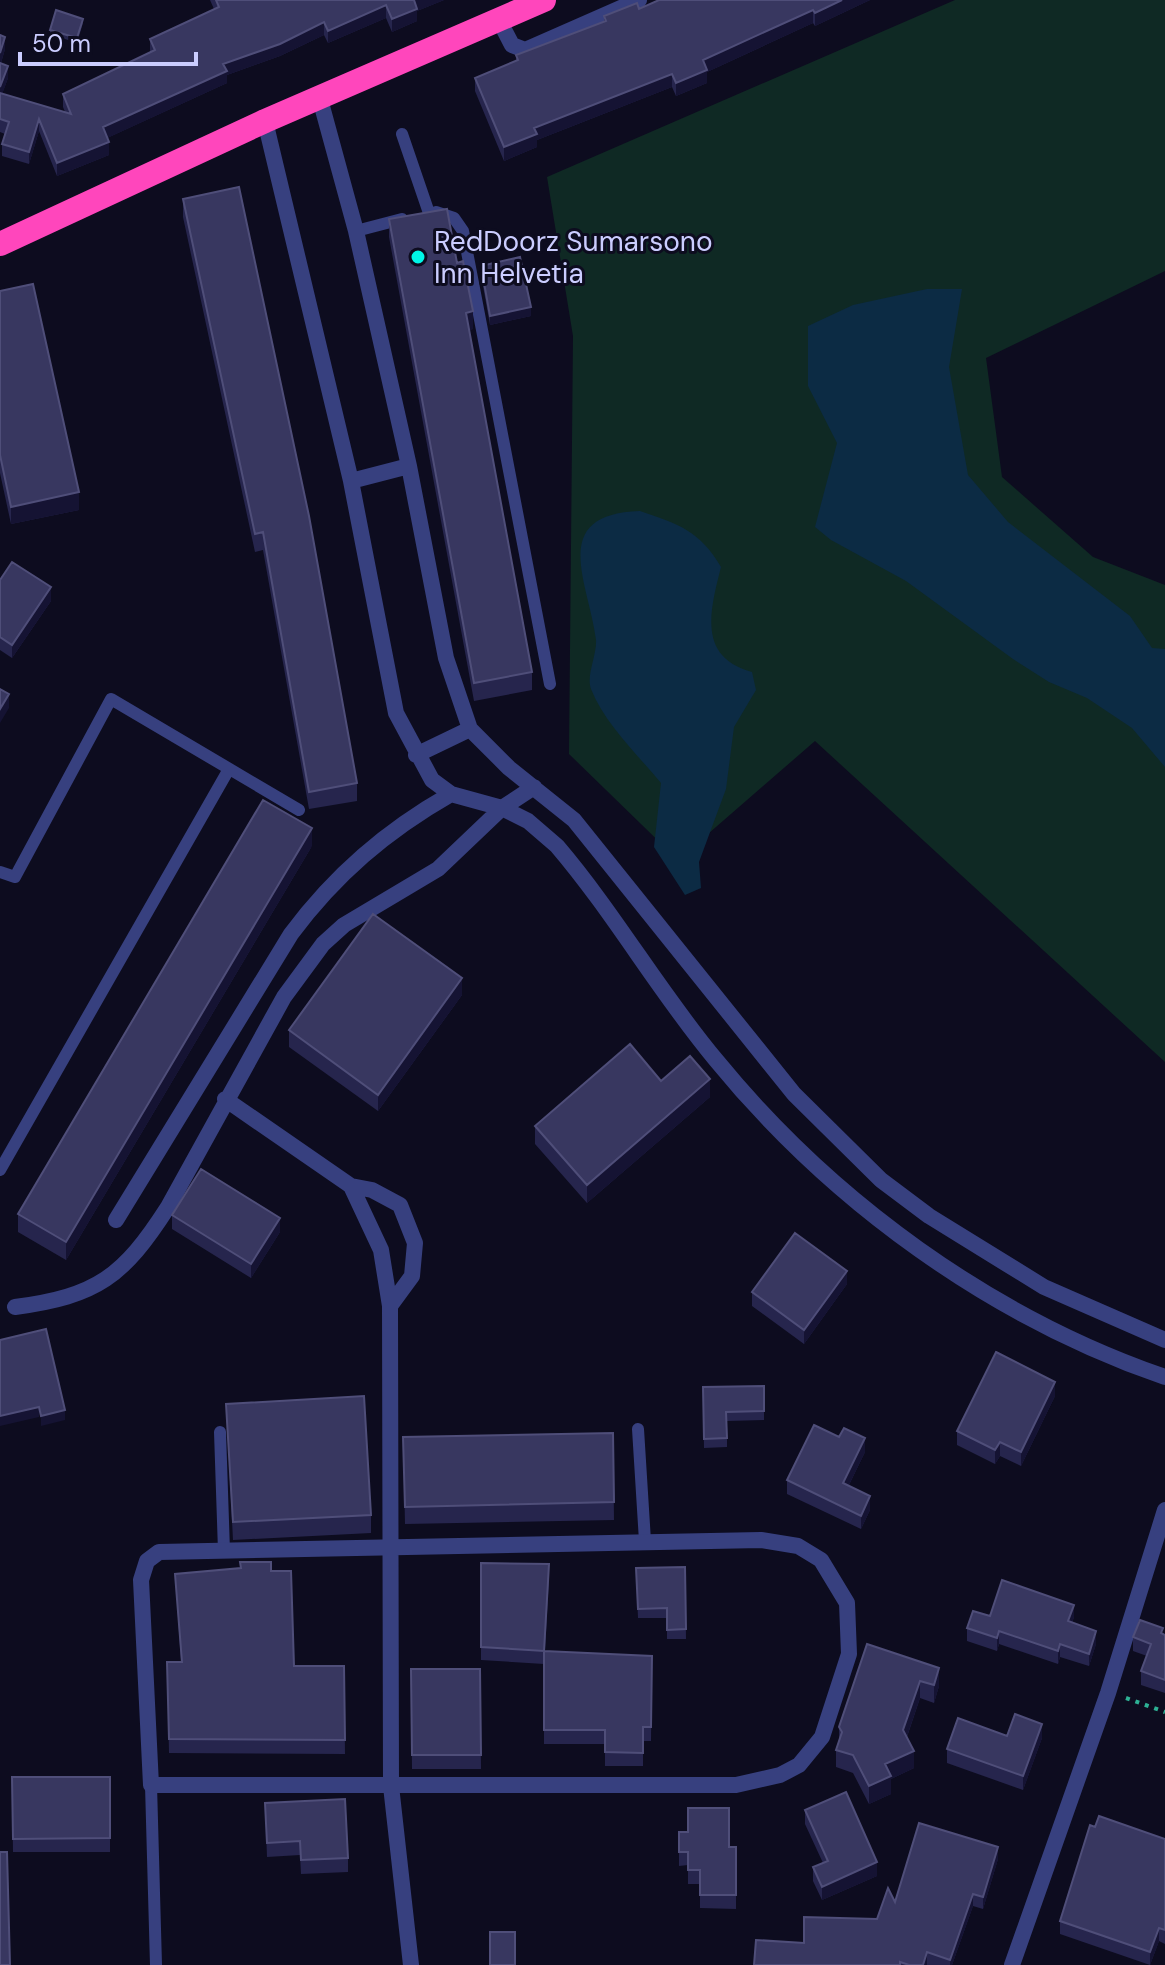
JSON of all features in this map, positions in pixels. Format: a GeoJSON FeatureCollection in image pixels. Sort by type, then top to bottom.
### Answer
{"type":"FeatureCollection","features":[{"type":"Feature","properties":{"kind":"highway"},"geometry":{"type":"LineString","coordinates":[[0,244],[265,121],[544,0]]}},
{"type":"Feature","properties":{"kind":"street"},"geometry":{"type":"LineString","coordinates":[[498,18],[512,45],[525,50],[639,0]]}},
{"type":"Feature","properties":{"kind":"street"},"geometry":{"type":"LineString","coordinates":[[320,99],[356,231],[409,466],[446,658],[470,729],[574,820],[794,1094],[881,1180],[929,1216],[1044,1287],[1165,1340]]}},
{"type":"Feature","properties":{"kind":"street"},"geometry":{"type":"LineString","coordinates":[[265,121],[351,481],[396,713],[432,780],[451,794],[502,808],[528,821],[565,855],[713,1057],[764,1118],[821,1172],[963,1280],[1029,1318],[1165,1377]]}},
{"type":"Feature","properties":{"kind":"street"},"geometry":{"type":"LineString","coordinates":[[351,481],[409,466]]}},
{"type":"Feature","properties":{"kind":"street"},"geometry":{"type":"LineString","coordinates":[[416,755],[470,729]]}},
{"type":"Feature","properties":{"kind":"street"},"geometry":{"type":"LineString","coordinates":[[15,1307],[85,1292],[114,1276],[149,1236],[168,1207],[284,997],[323,944],[344,925],[438,869],[502,808],[534,787]]}},
{"type":"Feature","properties":{"kind":"street"},"geometry":{"type":"LineString","coordinates":[[116,1220],[291,934],[318,897],[391,831],[451,794]]}},
{"type":"Feature","properties":{"kind":"street"},"geometry":{"type":"LineString","coordinates":[[225,1099],[351,1186],[372,1190],[400,1205],[415,1243],[412,1276],[390,1306]]}},
{"type":"Feature","properties":{"kind":"street"},"geometry":{"type":"LineString","coordinates":[[351,1186],[381,1250],[390,1306],[391,1786],[411,1965]]}},
{"type":"Feature","properties":{"kind":"street"},"geometry":{"type":"LineString","coordinates":[[1012,1965],[1108,1693],[1165,1510]]}},
{"type":"Feature","properties":{"kind":"street"},"geometry":{"type":"LineString","coordinates":[[761,1540],[798,1546],[821,1560],[847,1603],[849,1654],[822,1737],[799,1765],[780,1775],[736,1785],[151,1785],[143,1569],[159,1552],[645,1541],[761,1540]]}},
{"type":"Feature","properties":{"kind":"lane"},"geometry":{"type":"LineString","coordinates":[[402,134],[429,213]]}},
{"type":"Feature","properties":{"kind":"lane"},"geometry":{"type":"LineString","coordinates":[[356,231],[429,213],[447,214],[463,231],[550,684]]}},
{"type":"Feature","properties":{"kind":"lane"},"geometry":{"type":"LineString","coordinates":[[0,872],[15,877],[111,699],[299,810]]}},
{"type":"Feature","properties":{"kind":"lane"},"geometry":{"type":"LineString","coordinates":[[0,1170],[229,769]]}},
{"type":"Feature","properties":{"kind":"lane"},"geometry":{"type":"LineString","coordinates":[[638,1429],[645,1541]]}},
{"type":"Feature","properties":{"kind":"lane"},"geometry":{"type":"LineString","coordinates":[[220,1432],[224,1551]]}},
{"type":"Feature","properties":{"kind":"lane"},"geometry":{"type":"LineString","coordinates":[[151,1785],[156,1965]]}},
{"type":"Feature","properties":{"kind":"path"},"geometry":{"type":"LineString","coordinates":[[1108,1693],[1165,1712]]}},
{"type":"Feature","properties":{"kind":"green space"},"geometry":{"type":"Polygon","coordinates":[[[955,0],[1165,0],[1165,271],[986,358],[1002,477],[1093,557],[1165,585],[1165,1062],[815,741],[678,860],[569,754],[573,336],[547,177],[955,0]]]}},
{"type":"Feature","properties":{"kind":"water"},"geometry":{"type":"Polygon","coordinates":[[[927,289],[962,289],[949,367],[968,475],[1008,522],[1130,616],[1152,648],[1165,649],[1165,767],[1132,728],[1087,698],[1049,682],[906,581],[831,540],[815,527],[837,443],[808,386],[808,326],[853,305],[927,289]]]}},
{"type":"Feature","properties":{"kind":"water"},"geometry":{"type":"Polygon","coordinates":[[[640,511],[687,530],[705,545],[721,567],[711,616],[715,644],[734,665],[752,672],[756,690],[734,727],[726,789],[699,862],[701,888],[685,895],[654,847],[661,783],[613,726],[597,702],[590,683],[596,640],[582,575],[580,555],[583,538],[593,524],[611,515],[640,511]]]}},
{"type":"Feature","properties":{"kind":"building"},"geometry":{"type":"Polygon","coordinates":[[[216,0],[414,0],[417,9],[392,19],[386,5],[328,31],[324,22],[280,44],[223,64],[227,71],[103,127],[109,142],[57,163],[39,119],[29,152],[2,144],[9,122],[0,119],[0,93],[71,114],[63,94],[155,50],[150,39],[219,7],[216,0]]]}},
{"type":"Feature","properties":{"kind":"building"},"geometry":{"type":"Polygon","coordinates":[[[659,0],[842,0],[703,60],[707,70],[676,83],[672,74],[534,128],[537,134],[504,147],[475,78],[518,60],[516,55],[606,21],[604,16],[637,3],[639,9],[659,0]]]}},
{"type":"Feature","properties":{"kind":"building"},"geometry":{"type":"Polygon","coordinates":[[[56,10],[83,19],[77,38],[50,30],[56,10]]]}},
{"type":"Feature","properties":{"kind":"building"},"geometry":{"type":"Polygon","coordinates":[[[0,35],[5,37],[0,53],[0,35]]]}},
{"type":"Feature","properties":{"kind":"building"},"geometry":{"type":"Polygon","coordinates":[[[0,63],[8,66],[0,87],[0,63]]]}},
{"type":"Feature","properties":{"kind":"building"},"geometry":{"type":"Polygon","coordinates":[[[239,187],[309,516],[357,783],[309,792],[263,532],[255,534],[183,199],[239,187]]]}},
{"type":"Feature","properties":{"kind":"building"},"geometry":{"type":"Polygon","coordinates":[[[447,209],[457,263],[463,261],[473,311],[466,313],[532,672],[474,683],[389,219],[447,209]]]}},
{"type":"Feature","properties":{"kind":"building"},"geometry":{"type":"Polygon","coordinates":[[[520,257],[531,307],[490,316],[481,266],[520,257]]]}},
{"type":"Feature","properties":{"kind":"building"},"geometry":{"type":"Polygon","coordinates":[[[33,284],[79,492],[11,507],[0,455],[0,291],[33,284]]]}},
{"type":"Feature","properties":{"kind":"building"},"geometry":{"type":"Polygon","coordinates":[[[12,562],[51,587],[12,645],[0,637],[0,580],[12,562]]]}},
{"type":"Feature","properties":{"kind":"building"},"geometry":{"type":"Polygon","coordinates":[[[0,689],[9,694],[0,709],[0,689]]]}},
{"type":"Feature","properties":{"kind":"building"},"geometry":{"type":"Polygon","coordinates":[[[263,800],[312,828],[66,1242],[18,1214],[263,800]]]}},
{"type":"Feature","properties":{"kind":"building"},"geometry":{"type":"Polygon","coordinates":[[[373,914],[462,978],[378,1095],[289,1030],[373,914]]]}},
{"type":"Feature","properties":{"kind":"building"},"geometry":{"type":"Polygon","coordinates":[[[630,1044],[661,1081],[690,1056],[710,1079],[587,1185],[535,1126],[630,1044]]]}},
{"type":"Feature","properties":{"kind":"building"},"geometry":{"type":"Polygon","coordinates":[[[201,1169],[280,1218],[251,1264],[172,1215],[201,1169]]]}},
{"type":"Feature","properties":{"kind":"building"},"geometry":{"type":"Polygon","coordinates":[[[795,1233],[847,1271],[804,1330],[752,1292],[795,1233]]]}},
{"type":"Feature","properties":{"kind":"building"},"geometry":{"type":"Polygon","coordinates":[[[46,1329],[65,1410],[41,1416],[39,1407],[0,1416],[0,1340],[46,1329]]]}},
{"type":"Feature","properties":{"kind":"building"},"geometry":{"type":"Polygon","coordinates":[[[996,1352],[1055,1382],[1021,1452],[1000,1442],[995,1450],[957,1431],[996,1352]]]}},
{"type":"Feature","properties":{"kind":"building"},"geometry":{"type":"Polygon","coordinates":[[[764,1386],[764,1411],[726,1412],[727,1438],[704,1439],[703,1387],[764,1386]]]}},
{"type":"Feature","properties":{"kind":"building"},"geometry":{"type":"Polygon","coordinates":[[[364,1396],[371,1515],[233,1522],[226,1404],[364,1396]]]}},
{"type":"Feature","properties":{"kind":"building"},"geometry":{"type":"Polygon","coordinates":[[[814,1425],[839,1437],[844,1428],[865,1438],[843,1483],[870,1496],[861,1516],[787,1480],[814,1425]]]}},
{"type":"Feature","properties":{"kind":"building"},"geometry":{"type":"Polygon","coordinates":[[[613,1433],[614,1502],[405,1507],[403,1437],[613,1433]]]}},
{"type":"Feature","properties":{"kind":"building"},"geometry":{"type":"Polygon","coordinates":[[[240,1562],[271,1562],[271,1571],[291,1571],[294,1666],[344,1666],[345,1740],[169,1739],[167,1662],[182,1662],[175,1574],[241,1568],[240,1562]]]}},
{"type":"Feature","properties":{"kind":"building"},"geometry":{"type":"Polygon","coordinates":[[[481,1563],[549,1564],[544,1651],[481,1647],[481,1563]]]}},
{"type":"Feature","properties":{"kind":"building"},"geometry":{"type":"Polygon","coordinates":[[[685,1567],[686,1629],[667,1630],[667,1608],[638,1609],[636,1568],[685,1567]]]}},
{"type":"Feature","properties":{"kind":"building"},"geometry":{"type":"Polygon","coordinates":[[[1002,1580],[1074,1605],[1068,1621],[1096,1631],[1089,1654],[1060,1644],[1058,1651],[999,1631],[997,1638],[967,1628],[973,1611],[990,1616],[1002,1580]]]}},
{"type":"Feature","properties":{"kind":"building"},"geometry":{"type":"Polygon","coordinates":[[[1140,1620],[1163,1628],[1165,1680],[1141,1671],[1151,1644],[1133,1637],[1140,1620]]]}},
{"type":"Feature","properties":{"kind":"building"},"geometry":{"type":"Polygon","coordinates":[[[867,1644],[939,1668],[934,1685],[920,1681],[903,1730],[914,1751],[885,1764],[891,1776],[869,1786],[853,1755],[836,1750],[842,1732],[839,1727],[867,1644]]]}},
{"type":"Feature","properties":{"kind":"building"},"geometry":{"type":"Polygon","coordinates":[[[544,1651],[652,1656],[651,1727],[643,1727],[643,1753],[605,1752],[605,1730],[544,1730],[544,1651]]]}},
{"type":"Feature","properties":{"kind":"building"},"geometry":{"type":"Polygon","coordinates":[[[411,1669],[480,1669],[481,1755],[412,1755],[411,1669]]]}},
{"type":"Feature","properties":{"kind":"building"},"geometry":{"type":"Polygon","coordinates":[[[1015,1714],[1042,1724],[1023,1776],[947,1749],[958,1718],[1007,1736],[1015,1714]]]}},
{"type":"Feature","properties":{"kind":"building"},"geometry":{"type":"Polygon","coordinates":[[[12,1777],[110,1777],[110,1838],[13,1839],[12,1777]]]}},
{"type":"Feature","properties":{"kind":"building"},"geometry":{"type":"Polygon","coordinates":[[[846,1792],[877,1862],[822,1887],[813,1867],[828,1861],[805,1810],[846,1792]]]}},
{"type":"Feature","properties":{"kind":"building"},"geometry":{"type":"Polygon","coordinates":[[[345,1799],[348,1858],[301,1860],[300,1841],[267,1843],[265,1803],[345,1799]]]}},
{"type":"Feature","properties":{"kind":"building"},"geometry":{"type":"Polygon","coordinates":[[[688,1808],[729,1808],[729,1847],[736,1847],[736,1895],[700,1895],[700,1870],[688,1870],[688,1852],[679,1852],[679,1832],[688,1832],[688,1808]]]}},
{"type":"Feature","properties":{"kind":"building"},"geometry":{"type":"Polygon","coordinates":[[[1099,1816],[1165,1839],[1165,1930],[1159,1928],[1150,1952],[1060,1921],[1090,1825],[1095,1827],[1099,1816]]]}},
{"type":"Feature","properties":{"kind":"building"},"geometry":{"type":"Polygon","coordinates":[[[919,1823],[998,1847],[983,1897],[973,1894],[950,1960],[927,1952],[923,1965],[900,1962],[900,1965],[754,1965],[756,1940],[804,1943],[804,1917],[877,1919],[888,1888],[895,1902],[919,1823]]]}},
{"type":"Feature","properties":{"kind":"building"},"geometry":{"type":"Polygon","coordinates":[[[0,1852],[7,1852],[10,1965],[0,1965],[0,1852]]]}},
{"type":"Feature","properties":{"kind":"building"},"geometry":{"type":"Polygon","coordinates":[[[490,1932],[515,1932],[515,1965],[490,1965],[490,1932]]]}},
{"type":"Feature","properties":{"kind":"place","name":"RedDoorz Sumarsono Inn Helvetia"},"geometry":{"type":"Point","coordinates":[418,257]}}]}
